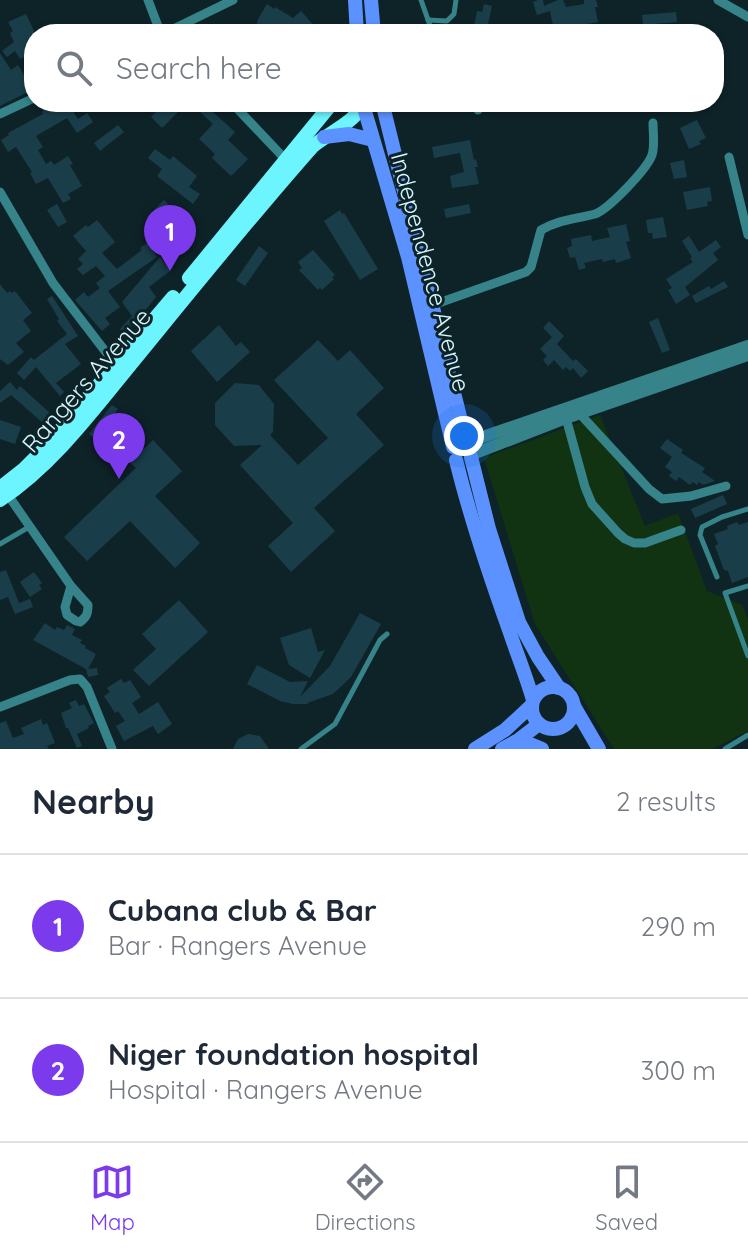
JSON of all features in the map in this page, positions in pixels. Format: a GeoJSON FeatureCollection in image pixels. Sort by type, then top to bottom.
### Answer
{"type":"FeatureCollection","features":[{"type":"Feature","properties":{"kind":"main road"},"geometry":{"type":"LineString","coordinates":[[355,0],[356,24]]}},
{"type":"Feature","properties":{"kind":"main road"},"geometry":{"type":"LineString","coordinates":[[371,0],[373,24]]}},
{"type":"Feature","properties":{"kind":"main road","name":"Rangers Avenue"},"geometry":{"type":"LineString","coordinates":[[119,369],[325,112]]}},
{"type":"Feature","properties":{"kind":"main road","name":"Rangers Avenue"},"geometry":{"type":"LineString","coordinates":[[3,494],[119,369],[295,166],[324,137],[352,119],[356,112]]}},
{"type":"Feature","properties":{"kind":"main road","name":"Independence Avenue"},"geometry":{"type":"LineString","coordinates":[[361,112],[373,140],[464,450],[519,622],[559,688]]}},
{"type":"Feature","properties":{"kind":"main road","name":"Independence Avenue"},"geometry":{"type":"LineString","coordinates":[[383,112],[433,305],[464,450],[473,522],[526,674],[532,703]]}},
{"type":"Feature","properties":{"kind":"main road"},"geometry":{"type":"LineString","coordinates":[[324,137],[349,134],[373,140]]}},
{"type":"Feature","properties":{"kind":"main road"},"geometry":{"type":"LineString","coordinates":[[475,749],[505,730],[546,688],[559,688],[567,693],[599,749]]}},
{"type":"Feature","properties":{"kind":"main road"},"geometry":{"type":"LineString","coordinates":[[532,703],[533,716],[550,749]]}},
{"type":"Feature","properties":{"kind":"main road"},"geometry":{"type":"LineString","coordinates":[[509,745],[540,725],[553,729],[564,726],[572,717],[574,706]]}},
{"type":"Feature","properties":{"kind":"main road"},"geometry":{"type":"LineString","coordinates":[[509,745],[530,744],[542,749]]}},
{"type":"Feature","properties":{"kind":"street"},"geometry":{"type":"LineString","coordinates":[[148,0],[158,24]]}},
{"type":"Feature","properties":{"kind":"street"},"geometry":{"type":"LineString","coordinates":[[183,24],[233,0]]}},
{"type":"Feature","properties":{"kind":"street"},"geometry":{"type":"LineString","coordinates":[[718,0],[748,17]]}},
{"type":"Feature","properties":{"kind":"street"},"geometry":{"type":"LineString","coordinates":[[0,114],[24,103]]}},
{"type":"Feature","properties":{"kind":"street"},"geometry":{"type":"LineString","coordinates":[[240,112],[286,160]]}},
{"type":"Feature","properties":{"kind":"street"},"geometry":{"type":"LineString","coordinates":[[433,305],[526,272],[531,267],[541,230],[552,224],[600,212],[622,194],[653,154],[653,123]]}},
{"type":"Feature","properties":{"kind":"street"},"geometry":{"type":"LineString","coordinates":[[729,157],[748,235]]}},
{"type":"Feature","properties":{"kind":"street"},"geometry":{"type":"LineString","coordinates":[[1,194],[53,283],[119,369]]}},
{"type":"Feature","properties":{"kind":"street"},"geometry":{"type":"LineString","coordinates":[[464,450],[580,414],[748,346]]}},
{"type":"Feature","properties":{"kind":"street"},"geometry":{"type":"LineString","coordinates":[[464,450],[689,370],[748,355]]}},
{"type":"Feature","properties":{"kind":"street"},"geometry":{"type":"LineString","coordinates":[[580,414],[649,489],[662,499],[691,496],[726,486]]}},
{"type":"Feature","properties":{"kind":"street"},"geometry":{"type":"LineString","coordinates":[[566,418],[592,504],[618,533],[634,543],[645,543],[681,530]]}},
{"type":"Feature","properties":{"kind":"street"},"geometry":{"type":"LineString","coordinates":[[3,494],[71,586]]}},
{"type":"Feature","properties":{"kind":"street"},"geometry":{"type":"LineString","coordinates":[[0,707],[80,679],[87,687],[112,749]]}},
{"type":"Feature","properties":{"kind":"lane"},"geometry":{"type":"LineString","coordinates":[[421,0],[429,24]]}},
{"type":"Feature","properties":{"kind":"lane"},"geometry":{"type":"LineString","coordinates":[[428,20],[447,21],[454,14],[456,0]]}},
{"type":"Feature","properties":{"kind":"lane"},"geometry":{"type":"LineString","coordinates":[[717,577],[700,535],[702,527],[748,509]]}},
{"type":"Feature","properties":{"kind":"lane"},"geometry":{"type":"LineString","coordinates":[[0,544],[29,527]]}},
{"type":"Feature","properties":{"kind":"lane"},"geometry":{"type":"LineString","coordinates":[[748,586],[725,593],[748,656]]}},
{"type":"Feature","properties":{"kind":"lane"},"geometry":{"type":"LineString","coordinates":[[301,749],[335,724],[380,640],[387,634]]}},
{"type":"Feature","properties":{"kind":"lane"},"geometry":{"type":"LineString","coordinates":[[725,749],[748,735]]}},
{"type":"Feature","properties":{"kind":"green space"},"geometry":{"type":"Polygon","coordinates":[[[600,415],[645,526],[678,513],[707,591],[742,605],[748,619],[748,731],[712,749],[614,749],[535,624],[484,458],[600,415]]]}},
{"type":"Feature","properties":{"kind":"building"},"geometry":{"type":"Polygon","coordinates":[[[543,0],[544,6],[563,0],[566,7],[584,4],[584,0],[596,0],[598,22],[553,24],[550,11],[537,15],[533,2],[543,0]]]}},
{"type":"Feature","properties":{"kind":"building"},"geometry":{"type":"Polygon","coordinates":[[[267,4],[293,18],[301,11],[312,24],[257,24],[267,4]]]}},
{"type":"Feature","properties":{"kind":"building"},"geometry":{"type":"Polygon","coordinates":[[[484,4],[492,6],[488,24],[474,24],[477,11],[482,12],[484,4]]]}},
{"type":"Feature","properties":{"kind":"building"},"geometry":{"type":"Polygon","coordinates":[[[676,12],[677,22],[643,24],[642,15],[676,12]]]}},
{"type":"Feature","properties":{"kind":"building"},"geometry":{"type":"Polygon","coordinates":[[[26,14],[31,24],[24,24],[24,57],[20,59],[15,51],[7,57],[2,51],[14,42],[8,22],[26,14]]]}},
{"type":"Feature","properties":{"kind":"building"},"geometry":{"type":"Polygon","coordinates":[[[0,53],[11,70],[18,65],[24,75],[24,94],[0,106],[0,53]]]}},
{"type":"Feature","properties":{"kind":"building"},"geometry":{"type":"Polygon","coordinates":[[[73,112],[78,119],[87,113],[93,122],[77,133],[67,118],[36,136],[43,147],[38,150],[46,164],[51,161],[54,165],[68,156],[82,186],[68,194],[71,199],[63,203],[48,178],[36,184],[16,147],[8,152],[1,140],[43,114],[73,112]]]}},
{"type":"Feature","properties":{"kind":"building"},"geometry":{"type":"Polygon","coordinates":[[[156,112],[178,112],[162,128],[151,117],[156,112]]]}},
{"type":"Feature","properties":{"kind":"building"},"geometry":{"type":"Polygon","coordinates":[[[200,112],[213,112],[235,132],[228,140],[248,159],[231,176],[212,158],[215,154],[199,139],[213,124],[200,112]]]}},
{"type":"Feature","properties":{"kind":"building"},"geometry":{"type":"Polygon","coordinates":[[[697,120],[706,138],[689,149],[680,128],[697,120]]]}},
{"type":"Feature","properties":{"kind":"building"},"geometry":{"type":"Polygon","coordinates":[[[118,125],[124,132],[100,151],[94,143],[118,125]]]}},
{"type":"Feature","properties":{"kind":"building"},"geometry":{"type":"Polygon","coordinates":[[[470,140],[478,167],[475,167],[479,184],[452,188],[450,176],[464,172],[460,153],[434,158],[432,147],[470,140]]]}},
{"type":"Feature","properties":{"kind":"building"},"geometry":{"type":"Polygon","coordinates":[[[155,149],[170,160],[173,156],[197,176],[189,187],[200,194],[193,204],[157,176],[162,169],[148,158],[155,149]]]}},
{"type":"Feature","properties":{"kind":"building"},"geometry":{"type":"Polygon","coordinates":[[[684,160],[687,177],[674,179],[670,163],[684,160]]]}},
{"type":"Feature","properties":{"kind":"building"},"geometry":{"type":"Polygon","coordinates":[[[710,187],[712,201],[707,202],[708,206],[687,210],[683,192],[710,187]]]}},
{"type":"Feature","properties":{"kind":"building"},"geometry":{"type":"Polygon","coordinates":[[[164,200],[194,231],[185,240],[180,235],[172,243],[147,217],[164,200]]]}},
{"type":"Feature","properties":{"kind":"building"},"geometry":{"type":"Polygon","coordinates":[[[57,204],[67,222],[58,227],[47,210],[57,204]]]}},
{"type":"Feature","properties":{"kind":"building"},"geometry":{"type":"Polygon","coordinates":[[[469,204],[471,213],[446,218],[444,209],[469,204]]]}},
{"type":"Feature","properties":{"kind":"building"},"geometry":{"type":"Polygon","coordinates":[[[340,210],[378,269],[360,280],[324,221],[340,210]]]}},
{"type":"Feature","properties":{"kind":"building"},"geometry":{"type":"Polygon","coordinates":[[[663,217],[667,237],[653,239],[652,233],[648,233],[646,220],[663,217]]]}},
{"type":"Feature","properties":{"kind":"building"},"geometry":{"type":"Polygon","coordinates":[[[97,220],[115,242],[102,253],[117,269],[147,243],[157,257],[108,291],[120,307],[105,318],[110,324],[102,331],[75,300],[84,292],[88,297],[100,288],[96,283],[105,276],[96,266],[83,275],[77,269],[83,264],[78,259],[86,251],[73,236],[97,220]]]}},
{"type":"Feature","properties":{"kind":"building"},"geometry":{"type":"Polygon","coordinates":[[[626,224],[630,241],[626,242],[631,258],[616,263],[615,259],[603,262],[602,259],[584,263],[586,268],[579,270],[575,257],[570,258],[567,248],[572,246],[571,239],[591,235],[592,241],[610,237],[607,228],[626,224]]]}},
{"type":"Feature","properties":{"kind":"building"},"geometry":{"type":"Polygon","coordinates":[[[689,236],[699,252],[716,240],[721,247],[713,253],[718,260],[685,287],[690,295],[676,304],[666,279],[693,262],[682,241],[689,236]]]}},
{"type":"Feature","properties":{"kind":"building"},"geometry":{"type":"Polygon","coordinates":[[[259,246],[268,253],[245,286],[236,280],[259,246]]]}},
{"type":"Feature","properties":{"kind":"building"},"geometry":{"type":"Polygon","coordinates":[[[313,250],[335,275],[322,290],[318,290],[299,270],[302,268],[298,262],[313,250]]]}},
{"type":"Feature","properties":{"kind":"building"},"geometry":{"type":"Polygon","coordinates":[[[160,257],[170,271],[149,287],[156,297],[126,334],[120,329],[132,316],[122,302],[160,257]]]}},
{"type":"Feature","properties":{"kind":"building"},"geometry":{"type":"Polygon","coordinates":[[[724,281],[728,287],[696,303],[692,296],[724,281]]]}},
{"type":"Feature","properties":{"kind":"building"},"geometry":{"type":"Polygon","coordinates":[[[0,284],[7,293],[15,291],[32,313],[23,320],[31,331],[16,343],[24,352],[8,365],[0,359],[0,284]]]}},
{"type":"Feature","properties":{"kind":"building"},"geometry":{"type":"Polygon","coordinates":[[[52,296],[78,336],[65,344],[81,364],[56,383],[64,392],[60,396],[36,367],[24,380],[17,373],[31,357],[34,360],[67,334],[47,299],[52,296]]]}},
{"type":"Feature","properties":{"kind":"building"},"geometry":{"type":"Polygon","coordinates":[[[658,318],[670,350],[662,353],[649,322],[658,318]]]}},
{"type":"Feature","properties":{"kind":"building"},"geometry":{"type":"Polygon","coordinates":[[[549,321],[564,336],[557,344],[588,371],[581,378],[573,368],[563,370],[554,360],[548,366],[543,360],[547,356],[540,349],[552,337],[543,328],[549,321]]]}},
{"type":"Feature","properties":{"kind":"building"},"geometry":{"type":"Polygon","coordinates":[[[219,325],[236,346],[241,342],[250,352],[217,382],[191,351],[219,325]]]}},
{"type":"Feature","properties":{"kind":"building"},"geometry":{"type":"Polygon","coordinates":[[[318,340],[338,361],[350,350],[384,388],[356,414],[384,445],[314,508],[335,531],[291,572],[268,546],[293,523],[240,465],[262,445],[234,446],[215,425],[215,403],[235,383],[259,385],[274,404],[273,432],[270,435],[298,465],[328,438],[274,380],[318,340]]]}},
{"type":"Feature","properties":{"kind":"building"},"geometry":{"type":"Polygon","coordinates":[[[10,382],[17,390],[20,386],[51,414],[43,423],[11,395],[0,403],[0,391],[10,382]]]}},
{"type":"Feature","properties":{"kind":"building"},"geometry":{"type":"Polygon","coordinates":[[[112,405],[118,409],[94,438],[89,434],[112,405]]]}},
{"type":"Feature","properties":{"kind":"building"},"geometry":{"type":"Polygon","coordinates":[[[0,420],[21,427],[15,444],[0,439],[0,420]]]}},
{"type":"Feature","properties":{"kind":"building"},"geometry":{"type":"Polygon","coordinates":[[[667,439],[683,450],[681,453],[705,468],[702,472],[715,481],[703,485],[693,482],[690,485],[679,477],[676,481],[669,476],[672,472],[665,467],[672,457],[660,448],[667,439]]]}},
{"type":"Feature","properties":{"kind":"building"},"geometry":{"type":"Polygon","coordinates":[[[153,440],[182,471],[155,496],[200,543],[175,568],[130,521],[87,561],[64,537],[136,468],[130,463],[153,440]]]}},
{"type":"Feature","properties":{"kind":"building"},"geometry":{"type":"Polygon","coordinates":[[[723,495],[727,504],[695,518],[691,509],[723,495]]]}},
{"type":"Feature","properties":{"kind":"building"},"geometry":{"type":"Polygon","coordinates":[[[737,522],[739,525],[748,522],[748,577],[732,583],[715,546],[718,544],[714,534],[737,522]]]}},
{"type":"Feature","properties":{"kind":"building"},"geometry":{"type":"Polygon","coordinates":[[[6,570],[19,603],[30,599],[33,607],[15,614],[8,597],[0,600],[0,572],[6,570]]]}},
{"type":"Feature","properties":{"kind":"building"},"geometry":{"type":"Polygon","coordinates":[[[34,572],[42,583],[39,585],[42,589],[30,597],[20,582],[34,572]]]}},
{"type":"Feature","properties":{"kind":"building"},"geometry":{"type":"Polygon","coordinates":[[[179,600],[208,632],[149,686],[133,670],[156,649],[142,634],[179,600]]]}},
{"type":"Feature","properties":{"kind":"building"},"geometry":{"type":"Polygon","coordinates":[[[360,613],[381,624],[351,677],[333,694],[309,704],[293,704],[280,701],[247,684],[257,665],[290,682],[308,681],[300,697],[330,666],[360,613]]]}},
{"type":"Feature","properties":{"kind":"building"},"geometry":{"type":"Polygon","coordinates":[[[45,623],[55,630],[57,627],[64,630],[67,625],[75,629],[72,635],[96,654],[88,669],[97,668],[98,675],[88,677],[86,669],[33,640],[45,623]]]}},
{"type":"Feature","properties":{"kind":"building"},"geometry":{"type":"Polygon","coordinates":[[[311,628],[318,652],[325,650],[310,678],[289,665],[280,638],[311,628]]]}},
{"type":"Feature","properties":{"kind":"building"},"geometry":{"type":"Polygon","coordinates":[[[121,679],[124,683],[130,680],[141,697],[132,703],[139,714],[158,702],[172,724],[158,734],[153,726],[124,741],[116,726],[125,721],[118,711],[115,713],[104,696],[110,692],[107,688],[121,679]]]}},
{"type":"Feature","properties":{"kind":"building"},"geometry":{"type":"Polygon","coordinates":[[[76,700],[79,706],[84,704],[94,723],[77,734],[82,746],[77,748],[61,713],[72,708],[69,703],[76,700]]]}},
{"type":"Feature","properties":{"kind":"building"},"geometry":{"type":"Polygon","coordinates":[[[41,719],[43,725],[47,723],[55,743],[47,746],[49,749],[0,749],[0,723],[6,721],[13,738],[24,734],[21,728],[41,719]]]}},
{"type":"Feature","properties":{"kind":"building"},"geometry":{"type":"Polygon","coordinates":[[[248,734],[260,736],[269,749],[233,749],[238,739],[248,734]]]}},
{"type":"Feature","properties":{"kind":"place","name":"Cubana club & Bar"},"geometry":{"type":"Point","coordinates":[170,271]}},
{"type":"Feature","properties":{"kind":"place","name":"Niger foundation hospital"},"geometry":{"type":"Point","coordinates":[119,479]}}]}
